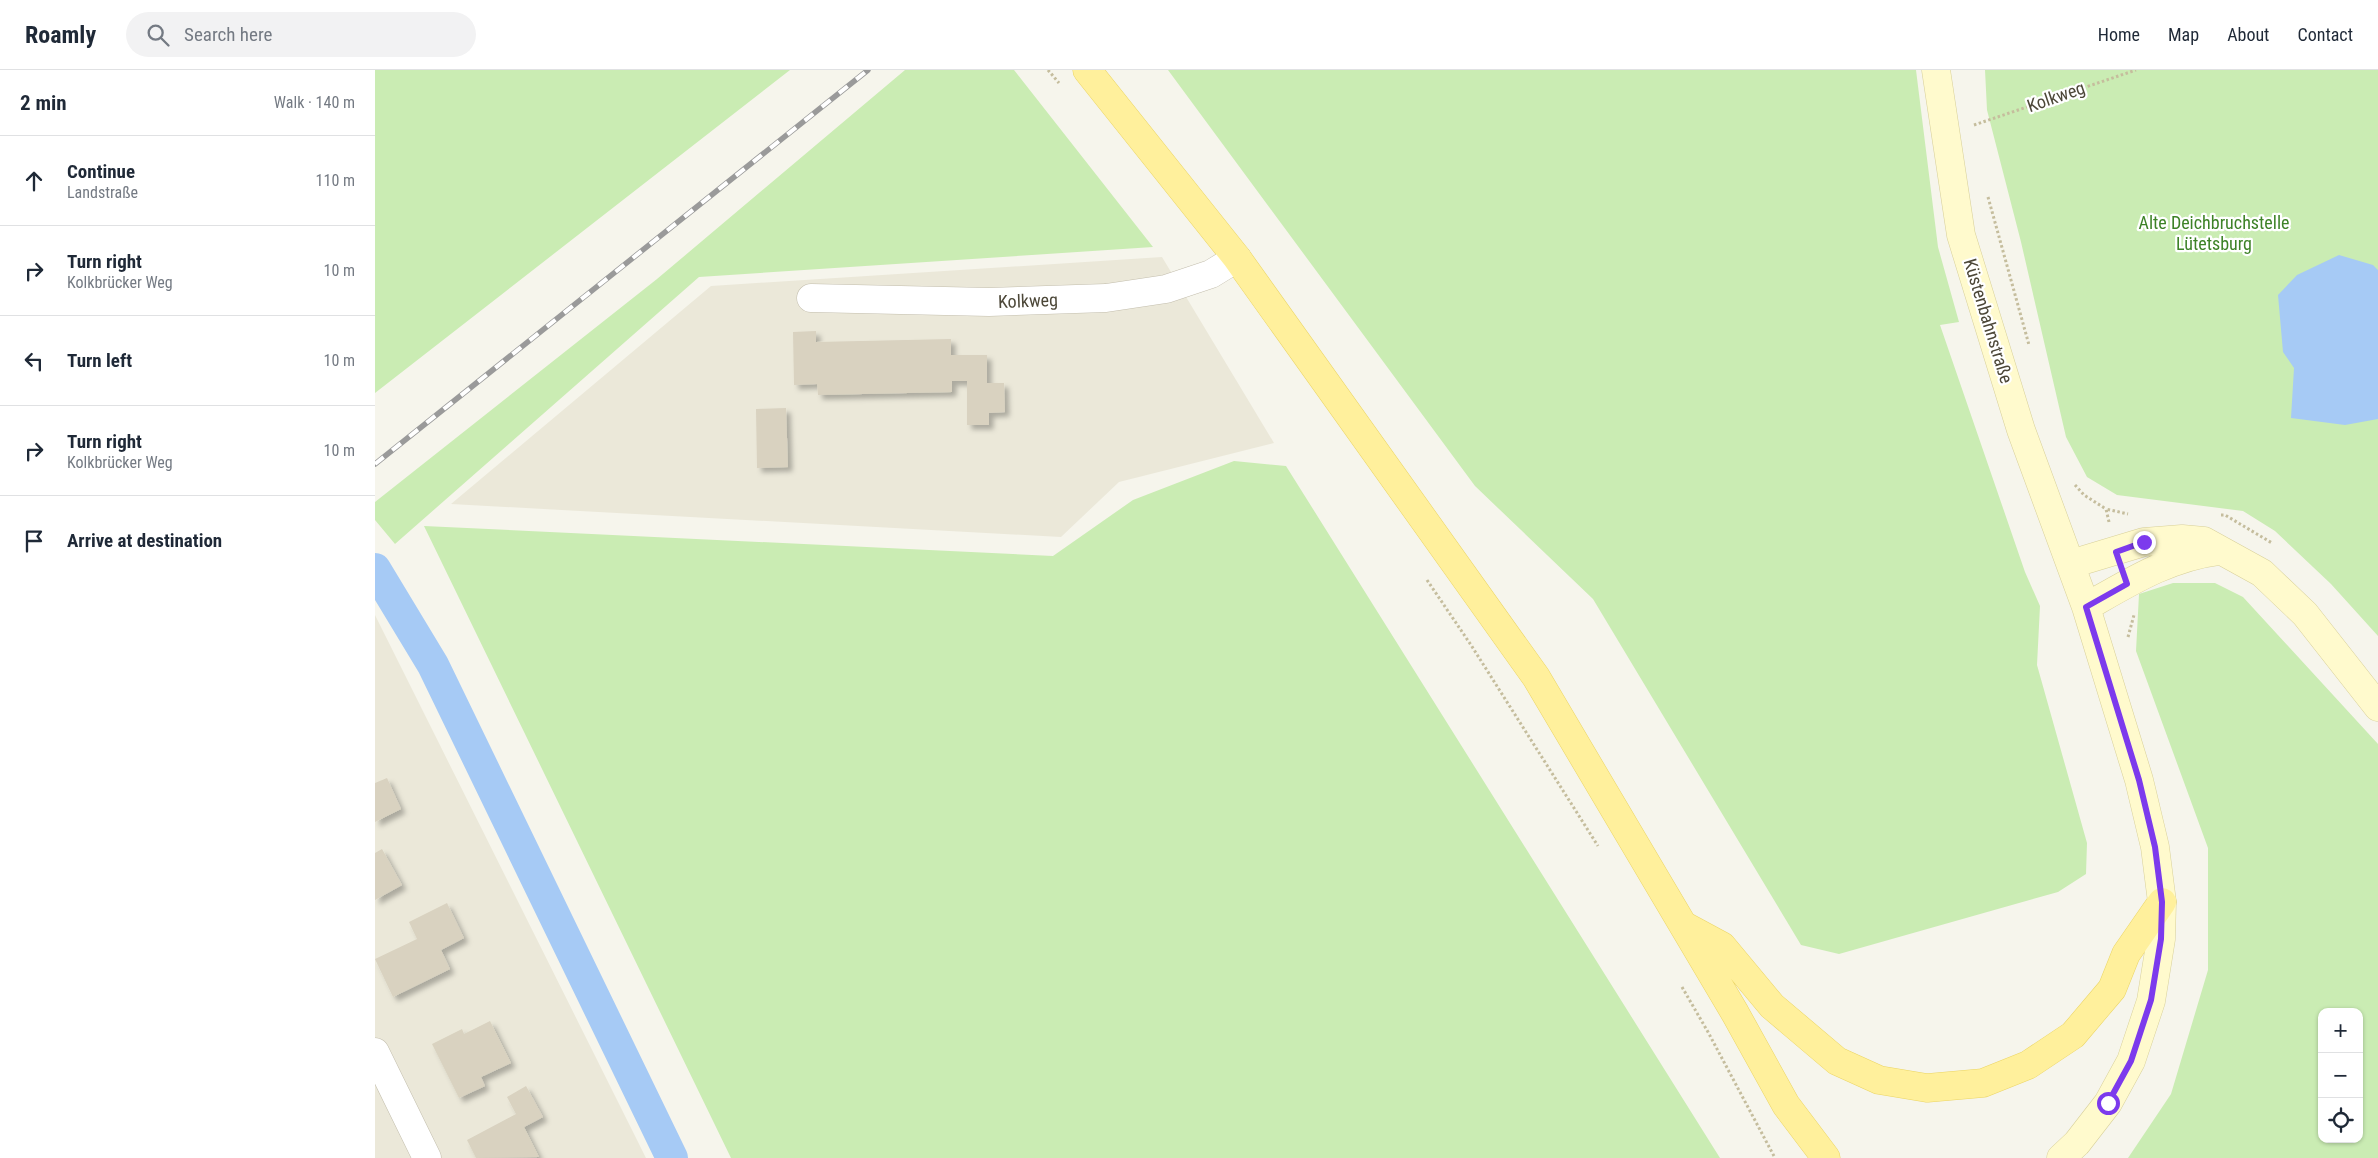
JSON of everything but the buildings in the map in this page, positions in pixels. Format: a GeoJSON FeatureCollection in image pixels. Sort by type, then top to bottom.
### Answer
{"type":"FeatureCollection","features":[{"type":"Feature","properties":{"kind":"main road"},"geometry":{"type":"LineString","coordinates":[[1087,70],[1237,258],[1536,677],[1735,1013],[1786,1106],[1826,1158]]}},
{"type":"Feature","properties":{"kind":"main road","name":"Küstenbahnstraße"},"geometry":{"type":"LineString","coordinates":[[1936,70],[1961,235],[2021,430],[2086,607],[2139,780],[2155,847],[2162,902],[2161,939],[2151,1000],[2131,1061],[2108,1103],[2077,1143],[2061,1158]]}},
{"type":"Feature","properties":{"kind":"main road"},"geometry":{"type":"LineString","coordinates":[[2071,564],[2144,542],[2182,539],[2204,541],[2262,573],[2305,614],[2378,707]]}},
{"type":"Feature","properties":{"kind":"main road"},"geometry":{"type":"LineString","coordinates":[[2086,607],[2161,566],[2192,554],[2222,550]]}},
{"type":"Feature","properties":{"kind":"main road"},"geometry":{"type":"LineString","coordinates":[[1683,925],[1722,946],[1772,1006],[1837,1061],[1879,1080],[1927,1088],[1983,1083],[2028,1065],[2073,1035],[2112,989],[2127,954],[2162,902]]}},
{"type":"Feature","properties":{"kind":"main road"},"geometry":{"type":"LineString","coordinates":[[1786,1106],[1803,1158]]}},
{"type":"Feature","properties":{"kind":"street","name":"Kolkweg"},"geometry":{"type":"LineString","coordinates":[[811,298],[989,302],[1106,298],[1166,289],[1211,274],[1237,258]]}},
{"type":"Feature","properties":{"kind":"street"},"geometry":{"type":"LineString","coordinates":[[375,1052],[427,1158]]}},
{"type":"Feature","properties":{"kind":"path"},"geometry":{"type":"LineString","coordinates":[[1048,70],[1060,85]]}},
{"type":"Feature","properties":{"kind":"path","name":"Kolkweg"},"geometry":{"type":"LineString","coordinates":[[1975,124],[2136,70]]}},
{"type":"Feature","properties":{"kind":"path"},"geometry":{"type":"LineString","coordinates":[[1987,194],[2029,348]]}},
{"type":"Feature","properties":{"kind":"path"},"geometry":{"type":"LineString","coordinates":[[2071,480],[2084,495],[2106,509],[2137,515]]}},
{"type":"Feature","properties":{"kind":"path"},"geometry":{"type":"LineString","coordinates":[[2106,509],[2116,552]]}},
{"type":"Feature","properties":{"kind":"path"},"geometry":{"type":"LineString","coordinates":[[2217,515],[2225,515],[2269,539],[2276,546]]}},
{"type":"Feature","properties":{"kind":"path"},"geometry":{"type":"LineString","coordinates":[[1426,579],[1471,645],[1602,852]]}},
{"type":"Feature","properties":{"kind":"path"},"geometry":{"type":"LineString","coordinates":[[2127,584],[2134,609],[2133,621],[2128,635],[2128,645]]}},
{"type":"Feature","properties":{"kind":"path"},"geometry":{"type":"LineString","coordinates":[[1680,983],[1775,1158]]}},
{"type":"Feature","properties":{"kind":"shaded area"},"geometry":{"type":"Polygon","coordinates":[[[1162,257],[1274,443],[1119,482],[1061,537],[451,504],[711,286],[1162,257]]]}},
{"type":"Feature","properties":{"kind":"shaded area"},"geometry":{"type":"Polygon","coordinates":[[[375,615],[646,1158],[375,1158],[375,615]]]}},
{"type":"Feature","properties":{"kind":"green space"},"geometry":{"type":"Polygon","coordinates":[[[375,70],[790,70],[375,393],[375,70]]]}},
{"type":"Feature","properties":{"kind":"green space"},"geometry":{"type":"Polygon","coordinates":[[[905,70],[1014,70],[1153,247],[699,277],[395,544],[375,520],[375,502],[657,279],[905,70]]]}},
{"type":"Feature","properties":{"kind":"green space"},"geometry":{"type":"Polygon","coordinates":[[[1168,70],[1916,70],[1938,247],[1959,322],[1940,325],[2025,572],[2040,606],[2037,665],[2087,843],[2086,874],[2058,892],[1839,954],[1801,945],[1593,599],[1475,486],[1168,70]]]}},
{"type":"Feature","properties":{"kind":"green space","name":"Alte Deichbruchstelle Lütetsburg"},"geometry":{"type":"Polygon","coordinates":[[[1985,70],[2378,70],[2378,636],[2331,584],[2275,531],[2243,511],[2117,495],[2087,477],[2066,437],[2021,242],[1987,110],[1985,70]]]}},
{"type":"Feature","properties":{"kind":"green space"},"geometry":{"type":"Polygon","coordinates":[[[1234,461],[1286,466],[1720,1158],[731,1158],[424,526],[1053,556],[1133,500],[1234,461]]]}},
{"type":"Feature","properties":{"kind":"green space"},"geometry":{"type":"Polygon","coordinates":[[[2173,583],[2215,583],[2243,597],[2378,744],[2378,1158],[2128,1158],[2171,1094],[2208,970],[2208,848],[2136,651],[2139,594],[2173,583]]]}},
{"type":"Feature","properties":{"kind":"water","name":"Alte Deichbruchstelle Lütetsburg"},"geometry":{"type":"Polygon","coordinates":[[[2339,255],[2373,265],[2378,270],[2378,419],[2345,425],[2291,418],[2294,368],[2283,352],[2278,295],[2297,275],[2339,255]]]}},
{"type":"Feature","properties":{"kind":"waterway"},"geometry":{"type":"LineString","coordinates":[[375,569],[433,665],[672,1158]]}},
{"type":"Feature","properties":{"kind":"railway"},"geometry":{"type":"LineString","coordinates":[[375,464],[868,70]]}},
{"type":"Feature","properties":{"kind":"route"},"geometry":{"type":"LineString","coordinates":[[2108,1103],[2131,1061],[2151,1000],[2161,939],[2162,902],[2155,847],[2139,780],[2086,607],[2127,584],[2116,552],[2144,542]]}}]}
